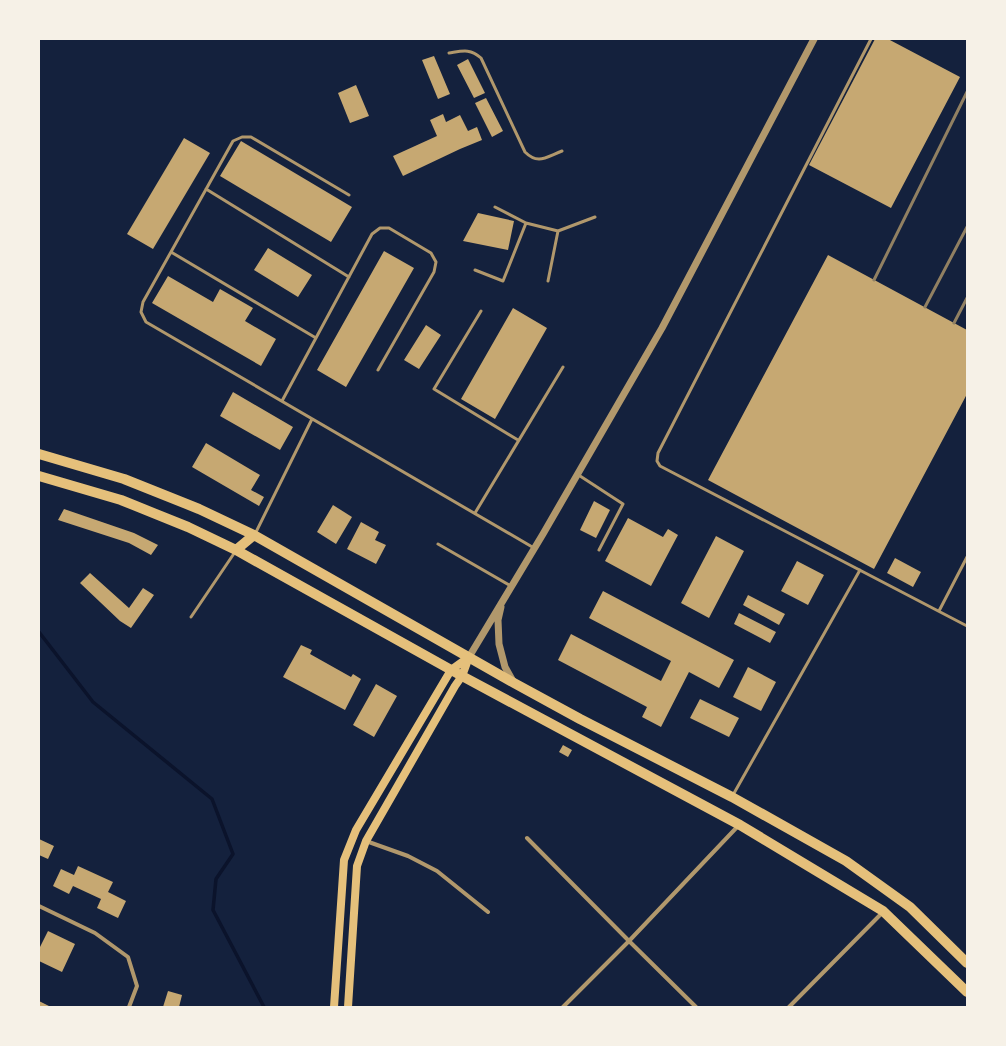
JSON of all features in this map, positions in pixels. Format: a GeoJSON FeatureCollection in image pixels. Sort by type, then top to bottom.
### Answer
{"type":"FeatureCollection","features":[{"type":"Feature","properties":{"kind":"main road"},"geometry":{"type":"LineString","coordinates":[[39,454],[124,479],[199,509],[254,535],[514,683],[732,797],[846,861],[910,907],[967,963]]}},
{"type":"Feature","properties":{"kind":"main road"},"geometry":{"type":"LineString","coordinates":[[39,476],[122,500],[188,527],[236,550],[462,676],[740,825],[884,911],[967,992]]}},
{"type":"Feature","properties":{"kind":"main road"},"geometry":{"type":"LineString","coordinates":[[236,550],[254,535]]}},
{"type":"Feature","properties":{"kind":"main road"},"geometry":{"type":"LineString","coordinates":[[334,1007],[344,860],[356,830],[452,670],[469,657]]}},
{"type":"Feature","properties":{"kind":"main road"},"geometry":{"type":"LineString","coordinates":[[348,1007],[357,866],[366,840],[462,676],[469,657]]}},
{"type":"Feature","properties":{"kind":"street"},"geometry":{"type":"LineString","coordinates":[[469,657],[662,328],[814,39]]}},
{"type":"Feature","properties":{"kind":"street"},"geometry":{"type":"LineString","coordinates":[[503,600],[498,620],[499,644],[505,667],[514,683]]}},
{"type":"Feature","properties":{"kind":"street"},"geometry":{"type":"LineString","coordinates":[[562,1007],[629,941],[740,825]]}},
{"type":"Feature","properties":{"kind":"street"},"geometry":{"type":"LineString","coordinates":[[527,838],[696,1007]]}},
{"type":"Feature","properties":{"kind":"street"},"geometry":{"type":"LineString","coordinates":[[366,840],[408,856],[438,871],[488,912]]}},
{"type":"Feature","properties":{"kind":"street"},"geometry":{"type":"LineString","coordinates":[[39,906],[95,933],[128,957],[137,986],[129,1007]]}},
{"type":"Feature","properties":{"kind":"street"},"geometry":{"type":"LineString","coordinates":[[789,1007],[884,911]]}},
{"type":"Feature","properties":{"kind":"lane"},"geometry":{"type":"LineString","coordinates":[[871,39],[658,453],[657,461],[660,466],[967,626]]}},
{"type":"Feature","properties":{"kind":"lane"},"geometry":{"type":"LineString","coordinates":[[448,52],[475,52],[481,58],[525,152],[531,158],[539,160],[562,151]]}},
{"type":"Feature","properties":{"kind":"lane"},"geometry":{"type":"LineString","coordinates":[[349,195],[251,137],[242,136],[233,141],[143,302],[141,312],[146,322],[534,548]]}},
{"type":"Feature","properties":{"kind":"lane"},"geometry":{"type":"LineString","coordinates":[[206,189],[349,277]]}},
{"type":"Feature","properties":{"kind":"lane"},"geometry":{"type":"LineString","coordinates":[[495,207],[526,223],[558,231],[596,217]]}},
{"type":"Feature","properties":{"kind":"lane"},"geometry":{"type":"LineString","coordinates":[[475,270],[503,281],[526,223]]}},
{"type":"Feature","properties":{"kind":"lane"},"geometry":{"type":"LineString","coordinates":[[282,401],[372,234],[380,228],[389,228],[431,253],[436,262],[434,272],[378,370]]}},
{"type":"Feature","properties":{"kind":"lane"},"geometry":{"type":"LineString","coordinates":[[548,281],[558,231]]}},
{"type":"Feature","properties":{"kind":"lane"},"geometry":{"type":"LineString","coordinates":[[171,252],[316,338]]}},
{"type":"Feature","properties":{"kind":"lane"},"geometry":{"type":"LineString","coordinates":[[481,311],[434,389],[518,440]]}},
{"type":"Feature","properties":{"kind":"lane"},"geometry":{"type":"LineString","coordinates":[[475,513],[563,367]]}},
{"type":"Feature","properties":{"kind":"lane"},"geometry":{"type":"LineString","coordinates":[[254,535],[312,419]]}},
{"type":"Feature","properties":{"kind":"lane"},"geometry":{"type":"LineString","coordinates":[[577,474],[623,504],[599,550]]}},
{"type":"Feature","properties":{"kind":"lane"},"geometry":{"type":"LineString","coordinates":[[438,544],[511,586]]}},
{"type":"Feature","properties":{"kind":"lane"},"geometry":{"type":"LineString","coordinates":[[191,617],[236,550]]}},
{"type":"Feature","properties":{"kind":"lane"},"geometry":{"type":"LineString","coordinates":[[939,611],[967,557]]}},
{"type":"Feature","properties":{"kind":"lane"},"geometry":{"type":"LineString","coordinates":[[732,797],[860,570]]}},
{"type":"Feature","properties":{"kind":"building"},"geometry":{"type":"Polygon","coordinates":[[[875,39],[888,39],[960,77],[891,208],[809,165],[875,39]]]}},
{"type":"Feature","properties":{"kind":"building"},"geometry":{"type":"Polygon","coordinates":[[[434,56],[450,94],[438,99],[422,60],[434,56]]]}},
{"type":"Feature","properties":{"kind":"building"},"geometry":{"type":"Polygon","coordinates":[[[468,59],[485,93],[474,98],[457,65],[468,59]]]}},
{"type":"Feature","properties":{"kind":"building"},"geometry":{"type":"Polygon","coordinates":[[[356,85],[369,116],[350,123],[338,93],[356,85]]]}},
{"type":"Feature","properties":{"kind":"building"},"geometry":{"type":"Polygon","coordinates":[[[486,98],[503,131],[492,137],[475,103],[486,98]]]}},
{"type":"Feature","properties":{"kind":"building"},"geometry":{"type":"Polygon","coordinates":[[[443,114],[446,122],[460,115],[468,131],[477,127],[482,140],[403,176],[393,156],[437,136],[430,120],[443,114]]]}},
{"type":"Feature","properties":{"kind":"building"},"geometry":{"type":"Polygon","coordinates":[[[184,138],[210,153],[153,249],[127,234],[184,138]]]}},
{"type":"Feature","properties":{"kind":"building"},"geometry":{"type":"Polygon","coordinates":[[[241,141],[352,207],[331,242],[220,176],[241,141]]]}},
{"type":"Feature","properties":{"kind":"building"},"geometry":{"type":"Polygon","coordinates":[[[478,213],[514,221],[508,250],[463,241],[478,213]]]}},
{"type":"Feature","properties":{"kind":"building"},"geometry":{"type":"Polygon","coordinates":[[[268,248],[312,275],[298,297],[254,270],[268,248]]]}},
{"type":"Feature","properties":{"kind":"building"},"geometry":{"type":"Polygon","coordinates":[[[384,251],[414,268],[346,387],[317,370],[384,251]]]}},
{"type":"Feature","properties":{"kind":"building"},"geometry":{"type":"Polygon","coordinates":[[[828,255],[967,330],[967,394],[874,569],[708,480],[828,255]]]}},
{"type":"Feature","properties":{"kind":"building"},"geometry":{"type":"Polygon","coordinates":[[[168,276],[213,302],[220,289],[253,308],[245,321],[276,339],[261,366],[152,303],[168,276]]]}},
{"type":"Feature","properties":{"kind":"building"},"geometry":{"type":"Polygon","coordinates":[[[513,308],[547,328],[495,419],[461,399],[513,308]]]}},
{"type":"Feature","properties":{"kind":"building"},"geometry":{"type":"Polygon","coordinates":[[[426,325],[441,335],[419,369],[404,360],[426,325]]]}},
{"type":"Feature","properties":{"kind":"building"},"geometry":{"type":"Polygon","coordinates":[[[233,392],[293,427],[280,450],[220,416],[233,392]]]}},
{"type":"Feature","properties":{"kind":"building"},"geometry":{"type":"Polygon","coordinates":[[[206,443],[260,475],[251,490],[264,497],[259,506],[192,467],[206,443]]]}},
{"type":"Feature","properties":{"kind":"building"},"geometry":{"type":"Polygon","coordinates":[[[594,501],[610,510],[596,538],[580,530],[594,501]]]}},
{"type":"Feature","properties":{"kind":"building"},"geometry":{"type":"Polygon","coordinates":[[[333,505],[352,517],[336,544],[317,532],[333,505]]]}},
{"type":"Feature","properties":{"kind":"building"},"geometry":{"type":"Polygon","coordinates":[[[64,509],[134,533],[158,545],[151,555],[129,543],[58,520],[64,509]]]}},
{"type":"Feature","properties":{"kind":"building"},"geometry":{"type":"Polygon","coordinates":[[[628,518],[663,537],[668,529],[678,535],[651,586],[605,561],[628,518]]]}},
{"type":"Feature","properties":{"kind":"building"},"geometry":{"type":"Polygon","coordinates":[[[361,522],[379,532],[375,540],[386,545],[376,564],[347,549],[361,522]]]}},
{"type":"Feature","properties":{"kind":"building"},"geometry":{"type":"Polygon","coordinates":[[[716,536],[744,551],[709,618],[681,603],[716,536]]]}},
{"type":"Feature","properties":{"kind":"building"},"geometry":{"type":"Polygon","coordinates":[[[895,558],[921,572],[913,587],[887,573],[895,558]]]}},
{"type":"Feature","properties":{"kind":"building"},"geometry":{"type":"Polygon","coordinates":[[[797,561],[824,575],[808,605],[781,591],[797,561]]]}},
{"type":"Feature","properties":{"kind":"building"},"geometry":{"type":"Polygon","coordinates":[[[90,573],[129,608],[143,588],[154,595],[131,628],[120,621],[80,583],[90,573]]]}},
{"type":"Feature","properties":{"kind":"building"},"geometry":{"type":"Polygon","coordinates":[[[603,591],[734,660],[719,688],[689,672],[661,727],[642,717],[647,707],[558,660],[571,634],[661,681],[671,661],[589,618],[603,591]]]}},
{"type":"Feature","properties":{"kind":"building"},"geometry":{"type":"Polygon","coordinates":[[[748,595],[785,614],[779,625],[743,605],[748,595]]]}},
{"type":"Feature","properties":{"kind":"building"},"geometry":{"type":"Polygon","coordinates":[[[739,613],[776,632],[770,643],[734,624],[739,613]]]}},
{"type":"Feature","properties":{"kind":"building"},"geometry":{"type":"Polygon","coordinates":[[[301,645],[312,650],[310,654],[351,677],[353,674],[361,679],[345,710],[283,677],[301,645]]]}},
{"type":"Feature","properties":{"kind":"building"},"geometry":{"type":"Polygon","coordinates":[[[748,667],[776,682],[761,711],[733,697],[748,667]]]}},
{"type":"Feature","properties":{"kind":"building"},"geometry":{"type":"Polygon","coordinates":[[[376,684],[397,696],[374,737],[353,725],[376,684]]]}},
{"type":"Feature","properties":{"kind":"building"},"geometry":{"type":"Polygon","coordinates":[[[700,699],[739,718],[729,737],[690,718],[700,699]]]}},
{"type":"Feature","properties":{"kind":"building"},"geometry":{"type":"Polygon","coordinates":[[[563,745],[572,750],[568,757],[559,752],[563,745]]]}},
{"type":"Feature","properties":{"kind":"building"},"geometry":{"type":"Polygon","coordinates":[[[39,839],[54,846],[48,859],[39,855],[39,839]]]}},
{"type":"Feature","properties":{"kind":"building"},"geometry":{"type":"Polygon","coordinates":[[[78,866],[113,882],[108,892],[126,901],[118,918],[97,908],[101,899],[73,886],[69,894],[53,886],[61,869],[74,875],[78,866]]]}},
{"type":"Feature","properties":{"kind":"building"},"geometry":{"type":"Polygon","coordinates":[[[48,931],[75,944],[62,972],[39,961],[39,949],[48,931]]]}},
{"type":"Feature","properties":{"kind":"building"},"geometry":{"type":"Polygon","coordinates":[[[168,991],[182,995],[179,1007],[163,1007],[168,991]]]}},
{"type":"Feature","properties":{"kind":"building"},"geometry":{"type":"Polygon","coordinates":[[[39,1001],[51,1007],[39,1007],[39,1001]]]}},
{"type":"Feature","properties":{"kind":"waterway"},"geometry":{"type":"LineString","coordinates":[[39,632],[93,702],[212,799],[233,854],[216,879],[213,910],[264,1007]]}},
{"type":"Feature","properties":{"kind":"railway"},"geometry":{"type":"LineString","coordinates":[[874,280],[967,92]]}},
{"type":"Feature","properties":{"kind":"railway"},"geometry":{"type":"LineString","coordinates":[[925,307],[967,227]]}},
{"type":"Feature","properties":{"kind":"railway"},"geometry":{"type":"LineString","coordinates":[[954,323],[967,298]]}}]}
